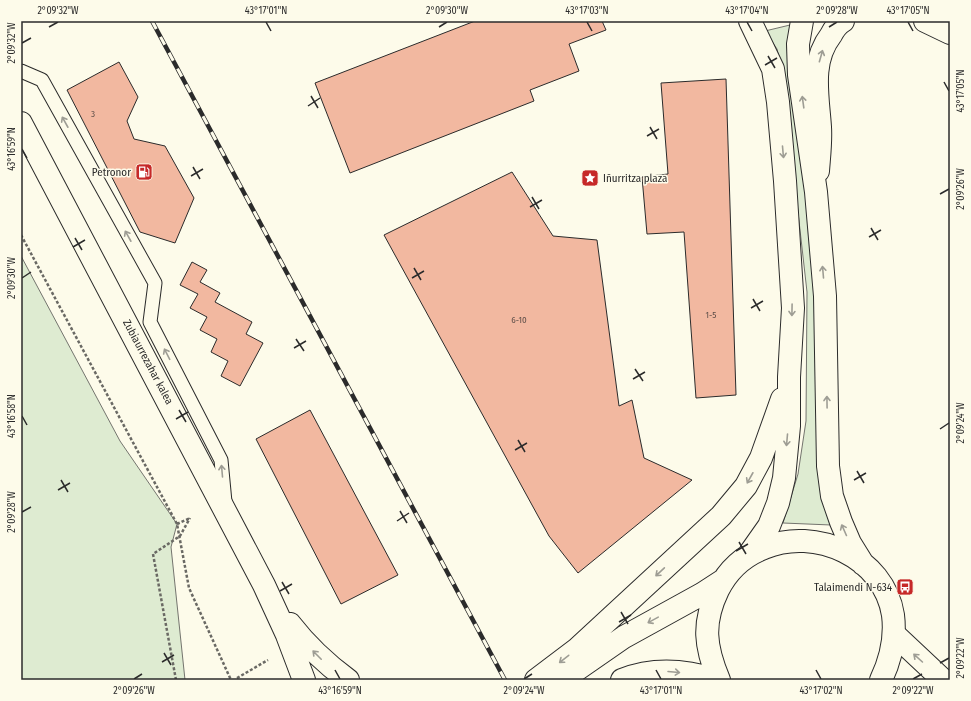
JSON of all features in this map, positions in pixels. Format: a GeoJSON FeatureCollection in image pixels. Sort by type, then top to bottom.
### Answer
{"type":"FeatureCollection","features":[{"type":"Feature","properties":{"kind":"main road"},"geometry":{"type":"LineString","coordinates":[[750,21],[767,53],[773,69],[778,102],[785,181],[793,308],[789,377],[789,426],[784,478],[778,503],[769,526],[750,553]]}},
{"type":"Feature","properties":{"kind":"main road"},"geometry":{"type":"LineString","coordinates":[[802,21],[798,44],[799,75],[816,192],[825,296],[828,466],[832,496],[850,543],[886,595],[893,614],[894,634],[890,662],[881,680]]}},
{"type":"Feature","properties":{"kind":"main road"},"geometry":{"type":"LineString","coordinates":[[816,192],[820,129],[817,72],[820,54],[828,38],[839,23],[843,21]]}},
{"type":"Feature","properties":{"kind":"main road"},"geometry":{"type":"LineString","coordinates":[[925,21],[950,33]]}},
{"type":"Feature","properties":{"kind":"main road","name":"Zubiaurrezahar kalea"},"geometry":{"type":"LineString","coordinates":[[21,123],[274,603],[304,680]]}},
{"type":"Feature","properties":{"kind":"main road"},"geometry":{"type":"LineString","coordinates":[[536,680],[577,649],[721,516],[746,486],[761,458],[789,377]]}},
{"type":"Feature","properties":{"kind":"main road"},"geometry":{"type":"LineString","coordinates":[[719,680],[709,657],[706,630],[711,604],[723,580],[735,565],[750,553],[778,541],[809,540],[838,547],[864,564]]}},
{"type":"Feature","properties":{"kind":"main road"},"geometry":{"type":"LineString","coordinates":[[562,680],[624,637],[702,594],[723,580]]}},
{"type":"Feature","properties":{"kind":"main road","name":"Zubiaurrezahar kalea"},"geometry":{"type":"LineString","coordinates":[[274,603],[304,642],[326,664],[348,680]]}},
{"type":"Feature","properties":{"kind":"main road"},"geometry":{"type":"LineString","coordinates":[[894,634],[943,680]]}},
{"type":"Feature","properties":{"kind":"main road"},"geometry":{"type":"LineString","coordinates":[[622,680],[635,675],[659,671],[701,675],[716,680]]}},
{"type":"Feature","properties":{"kind":"lane"},"geometry":{"type":"LineString","coordinates":[[21,71],[42,80],[155,284],[150,322],[221,460],[226,510]]}},
{"type":"Feature","properties":{"kind":"path"},"geometry":{"type":"LineString","coordinates":[[21,235],[177,524],[190,588],[232,680]]}},
{"type":"Feature","properties":{"kind":"path"},"geometry":{"type":"LineString","coordinates":[[176,680],[153,554],[180,536],[190,518],[177,524]]}},
{"type":"Feature","properties":{"kind":"path"},"geometry":{"type":"LineString","coordinates":[[237,678],[268,660]]}},
{"type":"Feature","properties":{"kind":"green space"},"geometry":{"type":"Polygon","coordinates":[[[790,25],[787,47],[815,269],[831,525],[783,523],[798,474],[806,421],[807,292],[782,70],[777,49],[765,31],[790,25]]]}},
{"type":"Feature","properties":{"kind":"green space"},"geometry":{"type":"Polygon","coordinates":[[[21,256],[120,441],[177,524],[171,547],[185,680],[21,680],[21,256]]]}},
{"type":"Feature","properties":{"kind":"building"},"geometry":{"type":"Polygon","coordinates":[[[475,21],[602,21],[606,30],[569,44],[579,71],[530,90],[534,101],[350,173],[315,83],[475,21]]]}},
{"type":"Feature","properties":{"kind":"building","name":"Petronor"},"geometry":{"type":"Polygon","coordinates":[[[119,62],[138,97],[127,121],[134,139],[165,146],[194,198],[175,243],[140,232],[67,90],[119,62]]]}},
{"type":"Feature","properties":{"kind":"building"},"geometry":{"type":"Polygon","coordinates":[[[726,79],[736,395],[696,398],[684,232],[647,234],[642,177],[668,174],[661,83],[726,79]]]}},
{"type":"Feature","properties":{"kind":"building"},"geometry":{"type":"Polygon","coordinates":[[[512,172],[553,236],[597,240],[619,406],[632,400],[644,458],[692,480],[578,573],[549,536],[384,235],[512,172]]]}},
{"type":"Feature","properties":{"kind":"building"},"geometry":{"type":"Polygon","coordinates":[[[192,262],[207,270],[200,282],[220,293],[215,302],[252,322],[246,334],[263,343],[240,386],[221,376],[228,361],[211,352],[217,339],[200,330],[207,317],[190,308],[198,294],[180,285],[192,262]]]}},
{"type":"Feature","properties":{"kind":"building"},"geometry":{"type":"Polygon","coordinates":[[[310,410],[398,575],[341,604],[256,439],[310,410]]]}},
{"type":"Feature","properties":{"kind":"railway"},"geometry":{"type":"LineString","coordinates":[[152,21],[505,680]]}},
{"type":"Feature","properties":{"kind":"place","name":"Petronor"},"geometry":{"type":"Point","coordinates":[144,172]}},
{"type":"Feature","properties":{"kind":"place","name":"Iñurritza plaza"},"geometry":{"type":"Point","coordinates":[590,178]}},
{"type":"Feature","properties":{"kind":"place","name":"Talaimendi N-634"},"geometry":{"type":"Point","coordinates":[905,587]}}]}
